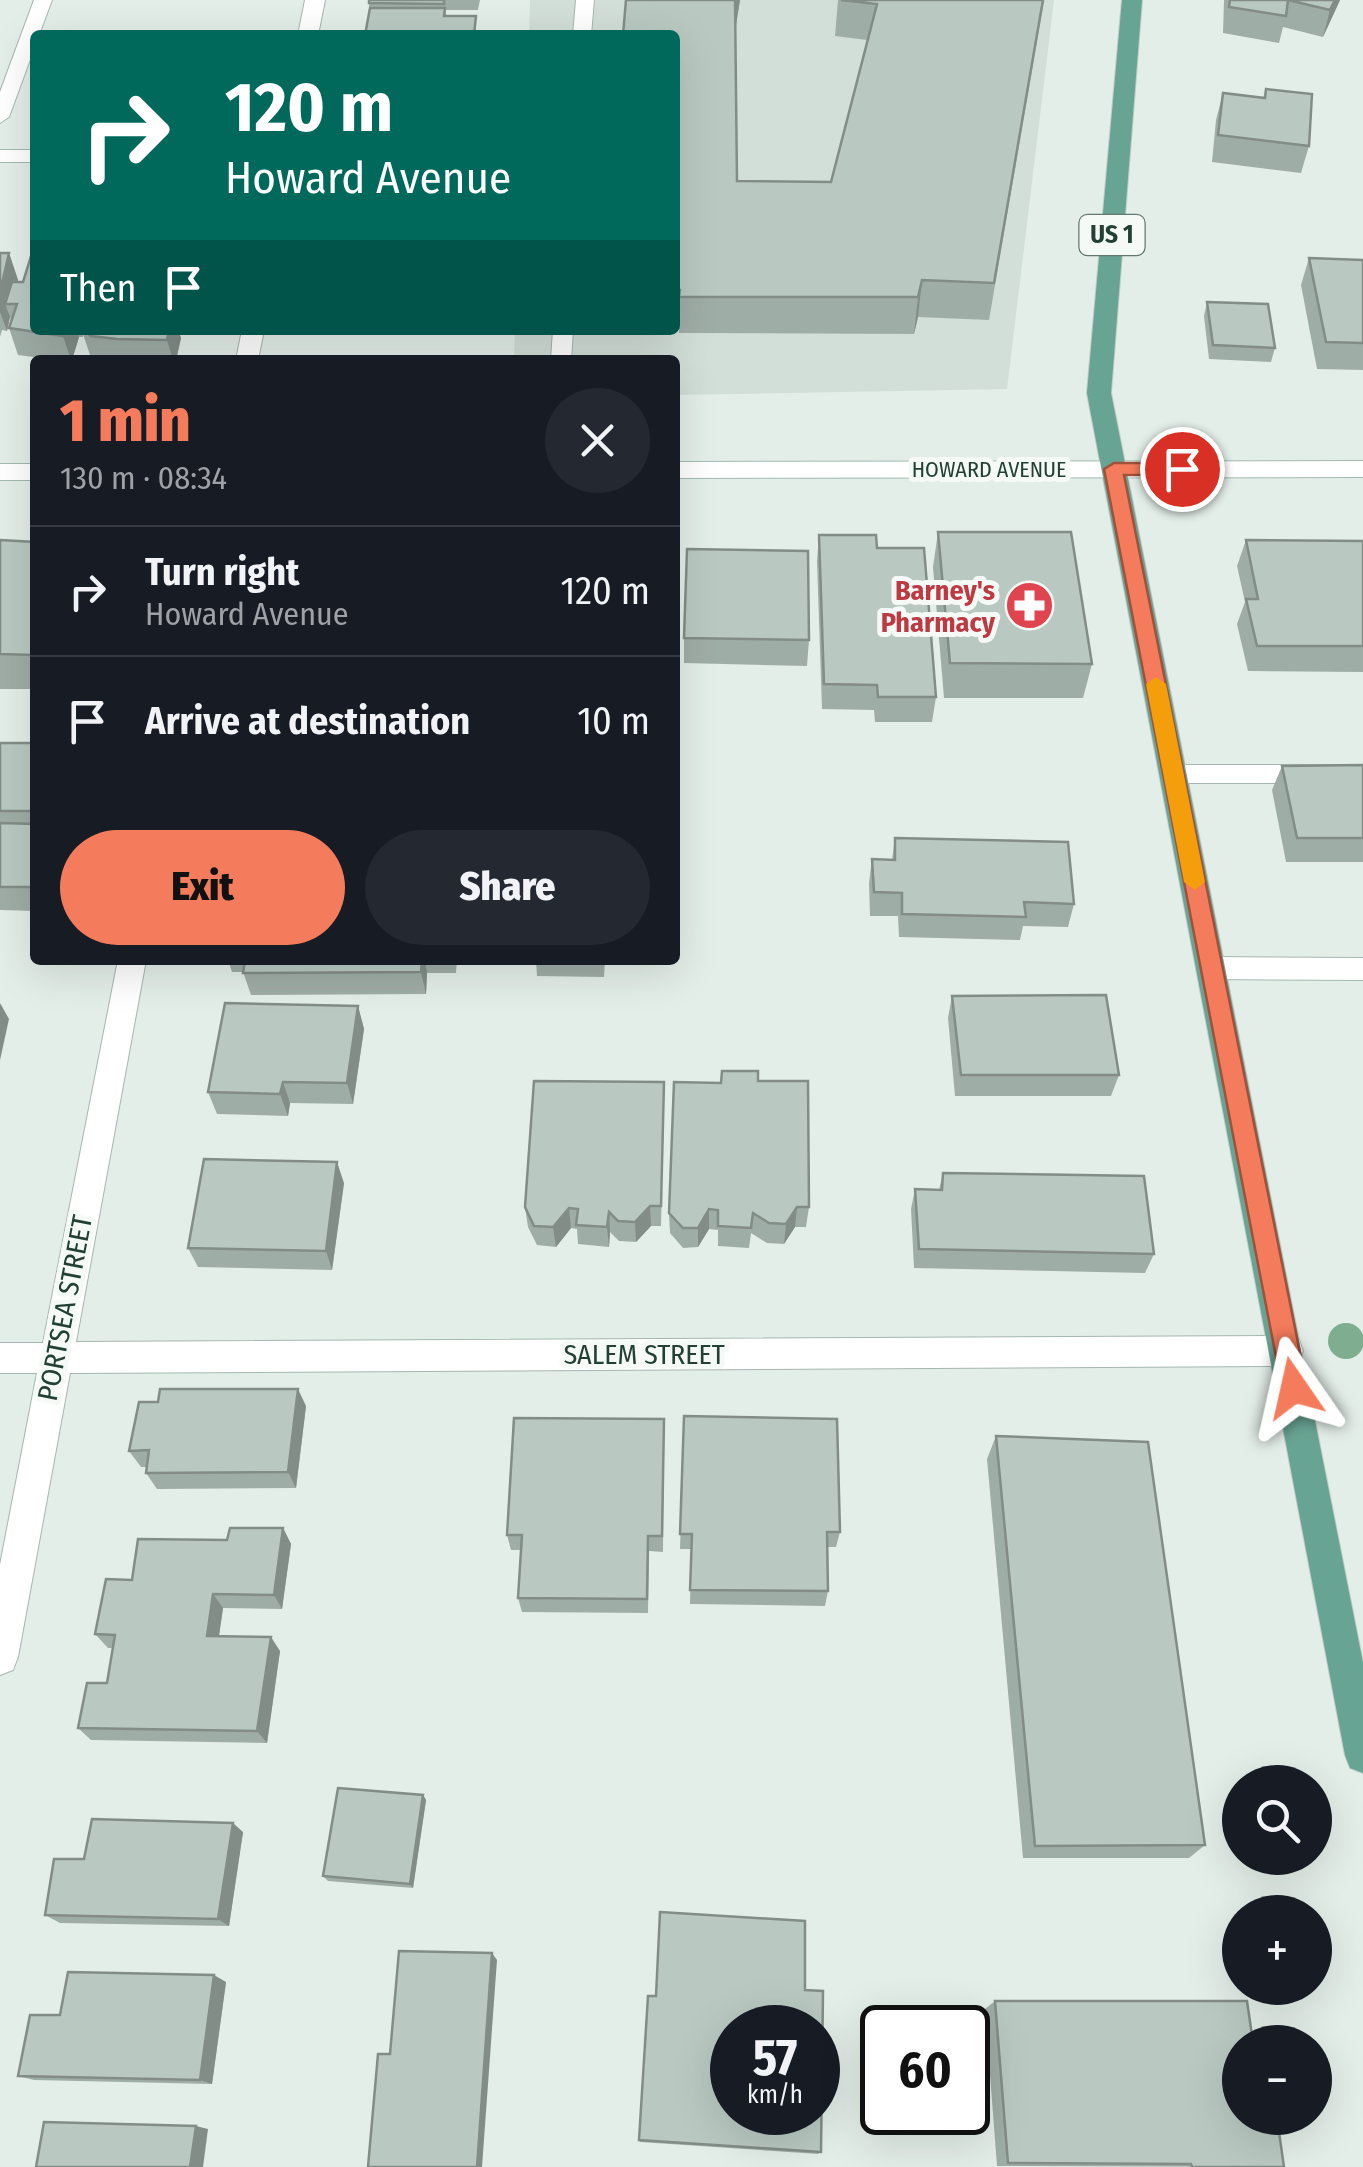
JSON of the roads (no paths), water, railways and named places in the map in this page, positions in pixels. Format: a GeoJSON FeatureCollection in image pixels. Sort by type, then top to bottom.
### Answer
{"type":"FeatureCollection","features":[{"type":"Feature","properties":{"kind":"main road","name":"US 1"},"geometry":{"type":"LineString","coordinates":[[1132,0],[1099,393],[1288,1351],[1363,1754]]}},
{"type":"Feature","properties":{"kind":"street"},"geometry":{"type":"LineString","coordinates":[[309,30],[315,0]]}},
{"type":"Feature","properties":{"kind":"street","name":"HOWARD AVENUE"},"geometry":{"type":"LineString","coordinates":[[680,470],[1363,469]]}},
{"type":"Feature","properties":{"kind":"street"},"geometry":{"type":"LineString","coordinates":[[0,472],[30,472]]}},
{"type":"Feature","properties":{"kind":"street","name":"PORTSEA STREET"},"geometry":{"type":"LineString","coordinates":[[0,1657],[131,965]]}},
{"type":"Feature","properties":{"kind":"street","name":"SALEM STREET"},"geometry":{"type":"LineString","coordinates":[[0,1358],[1288,1351]]}},
{"type":"Feature","properties":{"kind":"lane"},"geometry":{"type":"LineString","coordinates":[[0,117],[10,65],[43,0]]}},
{"type":"Feature","properties":{"kind":"lane"},"geometry":{"type":"LineString","coordinates":[[582,30],[584,0]]}},
{"type":"Feature","properties":{"kind":"lane"},"geometry":{"type":"LineString","coordinates":[[0,156],[30,156]]}},
{"type":"Feature","properties":{"kind":"lane"},"geometry":{"type":"LineString","coordinates":[[1173,774],[1363,774]]}},
{"type":"Feature","properties":{"kind":"lane"},"geometry":{"type":"LineString","coordinates":[[1212,968],[1363,969]]}},
{"type":"Feature","properties":{"kind":"place","name":"Barney's Pharmacy"},"geometry":{"type":"Point","coordinates":[1030,606]}}]}
